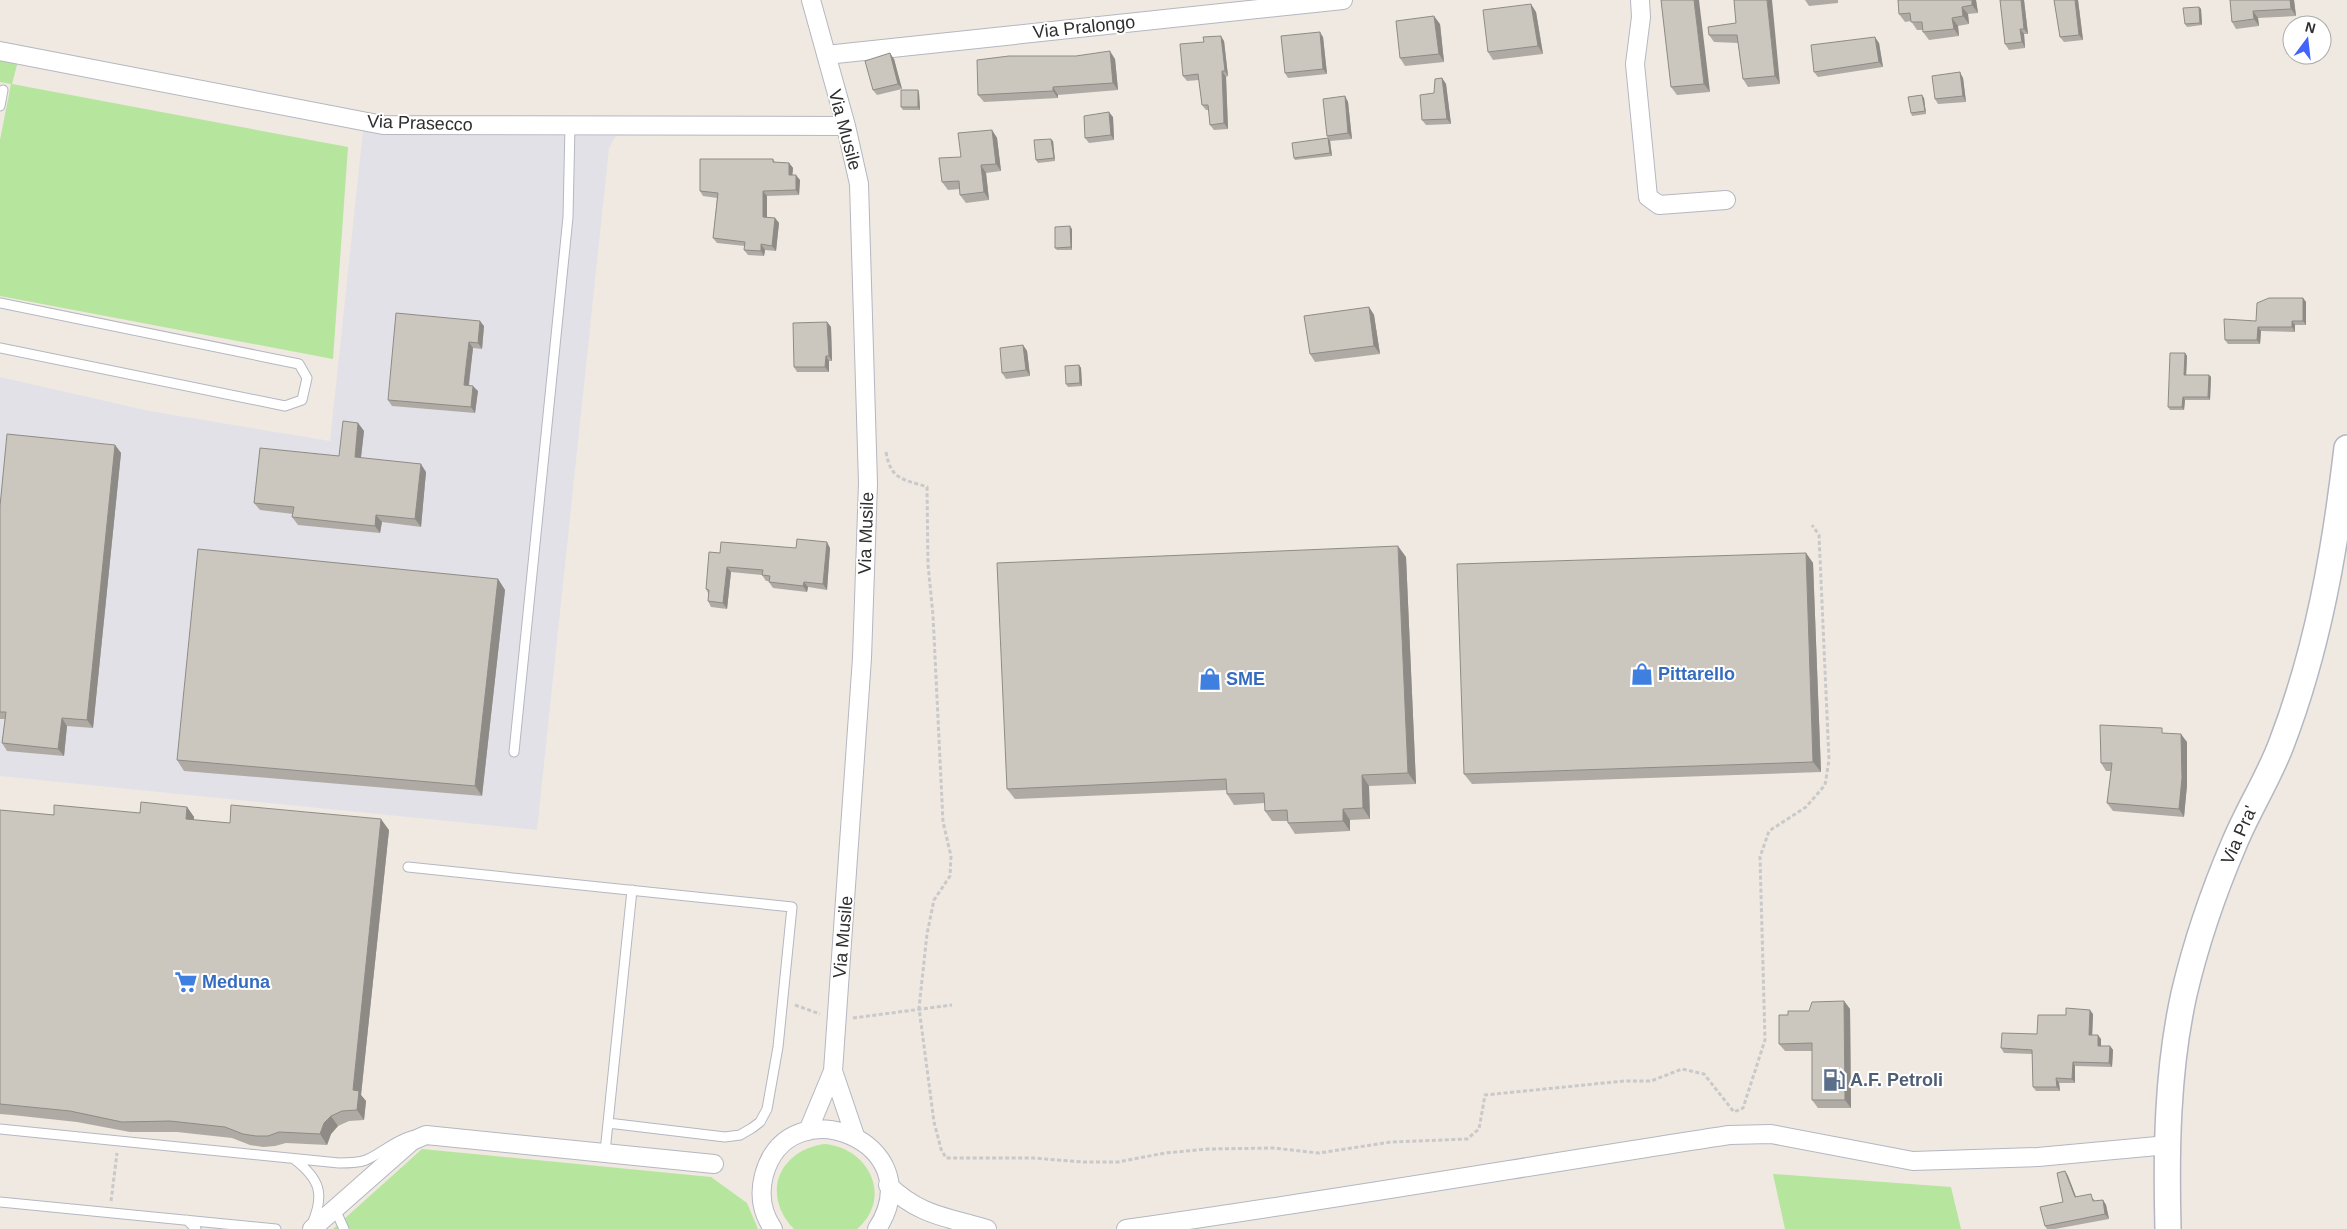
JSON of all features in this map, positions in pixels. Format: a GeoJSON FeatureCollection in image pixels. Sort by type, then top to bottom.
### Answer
{"type":"FeatureCollection","features":[{"type":"Feature","properties":{"kind":"street","name":"Via Musile"},"geometry":{"type":"LineString","coordinates":[[811,0],[846,126],[859,184],[868,483],[862,658],[833,1070]]}},
{"type":"Feature","properties":{"kind":"street","name":"Via Pralongo"},"geometry":{"type":"LineString","coordinates":[[826,55],[1342,0]]}},
{"type":"Feature","properties":{"kind":"street"},"geometry":{"type":"LineString","coordinates":[[1640,0],[1641,17],[1634,64],[1648,197],[1659,205],[1726,200]]}},
{"type":"Feature","properties":{"kind":"street","name":"Via Prasecco"},"geometry":{"type":"LineString","coordinates":[[0,51],[383,125],[846,126]]}},
{"type":"Feature","properties":{"kind":"street","name":"Via Pra'"},"geometry":{"type":"LineString","coordinates":[[2168,1229],[2168,1145],[2172,1060],[2184,995],[2205,918],[2234,843],[2280,746],[2312,651],[2338,528],[2347,448]]}},
{"type":"Feature","properties":{"kind":"street"},"geometry":{"type":"LineString","coordinates":[[808,1131],[833,1070]]}},
{"type":"Feature","properties":{"kind":"street"},"geometry":{"type":"LineString","coordinates":[[833,1070],[855,1136]]}},
{"type":"Feature","properties":{"kind":"street"},"geometry":{"type":"LineString","coordinates":[[773,1229],[763,1206],[762,1184],[765,1171],[771,1159],[793,1137],[808,1131],[837,1130],[855,1136],[876,1154],[885,1172],[888,1186],[887,1204],[877,1229]]}},
{"type":"Feature","properties":{"kind":"street"},"geometry":{"type":"LineString","coordinates":[[1126,1229],[1729,1135],[1771,1134],[1913,1160],[2038,1157],[2168,1145]]}},
{"type":"Feature","properties":{"kind":"street"},"geometry":{"type":"LineString","coordinates":[[311,1229],[412,1141],[426,1135],[714,1164]]}},
{"type":"Feature","properties":{"kind":"street"},"geometry":{"type":"LineString","coordinates":[[888,1186],[911,1205],[924,1211],[987,1229]]}},
{"type":"Feature","properties":{"kind":"lane"},"geometry":{"type":"LineString","coordinates":[[0,106],[3,90]]}},
{"type":"Feature","properties":{"kind":"lane"},"geometry":{"type":"LineString","coordinates":[[514,752],[568,217],[570,125]]}},
{"type":"Feature","properties":{"kind":"lane"},"geometry":{"type":"LineString","coordinates":[[0,303],[299,364],[307,378],[302,400],[285,406],[0,348]]}},
{"type":"Feature","properties":{"kind":"lane"},"geometry":{"type":"LineString","coordinates":[[408,867],[792,907],[771,1093],[767,1109],[760,1122],[740,1135],[725,1138],[608,1123]]}},
{"type":"Feature","properties":{"kind":"lane"},"geometry":{"type":"LineString","coordinates":[[605,1152],[632,890]]}},
{"type":"Feature","properties":{"kind":"lane"},"geometry":{"type":"LineString","coordinates":[[0,1129],[339,1163],[361,1162],[395,1141],[426,1135]]}},
{"type":"Feature","properties":{"kind":"lane"},"geometry":{"type":"LineString","coordinates":[[294,1159],[310,1174],[320,1195],[318,1211],[311,1229]]}},
{"type":"Feature","properties":{"kind":"lane"},"geometry":{"type":"LineString","coordinates":[[0,1202],[276,1229]]}},
{"type":"Feature","properties":{"kind":"lane"},"geometry":{"type":"LineString","coordinates":[[335,1209],[344,1229]]}},
{"type":"Feature","properties":{"kind":"lane"},"geometry":{"type":"LineString","coordinates":[[187,1220],[196,1229]]}},
{"type":"Feature","properties":{"kind":"path"},"geometry":{"type":"LineString","coordinates":[[885,446],[888,464],[896,475],[906,481],[927,487],[928,564],[933,614],[943,822],[951,856],[950,876],[934,900],[926,934],[919,1008],[934,1122],[941,1149],[946,1158],[1033,1158],[1084,1162],[1118,1162],[1165,1153],[1208,1149],[1274,1148],[1319,1153],[1422,1139],[1450,1141],[1467,1138],[1479,1129],[1485,1095],[1606,1082],[1651,1081],[1682,1069],[1704,1074],[1734,1112],[1743,1108],[1765,1040],[1760,857],[1769,831],[1806,808],[1825,785],[1828,760],[1819,535],[1812,525]]}},
{"type":"Feature","properties":{"kind":"path"},"geometry":{"type":"LineString","coordinates":[[782,1001],[825,1016],[859,1019],[919,1008],[952,1005]]}},
{"type":"Feature","properties":{"kind":"path"},"geometry":{"type":"LineString","coordinates":[[110,1213],[118,1141]]}},
{"type":"Feature","properties":{"kind":"shaded area"},"geometry":{"type":"Polygon","coordinates":[[[363,131],[404,135],[616,136],[609,148],[537,830],[0,776],[0,377],[149,411],[330,441],[363,131]]]}},
{"type":"Feature","properties":{"kind":"green space"},"geometry":{"type":"Polygon","coordinates":[[[0,56],[18,61],[12,84],[348,147],[333,359],[0,296],[0,140],[11,84],[0,82],[0,56]]]}},
{"type":"Feature","properties":{"kind":"green space"},"geometry":{"type":"Polygon","coordinates":[[[824,1144],[840,1147],[853,1154],[864,1164],[871,1176],[874,1189],[874,1203],[868,1216],[857,1229],[794,1229],[784,1216],[778,1202],[779,1176],[786,1165],[795,1155],[808,1148],[824,1144]]]}},
{"type":"Feature","properties":{"kind":"green space"},"geometry":{"type":"Polygon","coordinates":[[[422,1149],[711,1177],[747,1203],[758,1229],[333,1229],[422,1149]]]}},
{"type":"Feature","properties":{"kind":"green space"},"geometry":{"type":"Polygon","coordinates":[[[1773,1174],[1951,1187],[1961,1229],[1785,1229],[1773,1174]]]}},
{"type":"Feature","properties":{"kind":"building"},"geometry":{"type":"Polygon","coordinates":[[[1661,0],[1694,0],[1704,84],[1671,87],[1661,0]]]}},
{"type":"Feature","properties":{"kind":"building"},"geometry":{"type":"Polygon","coordinates":[[[1734,0],[1767,0],[1775,76],[1743,79],[1737,35],[1709,35],[1708,27],[1736,23],[1734,0]]]}},
{"type":"Feature","properties":{"kind":"building"},"geometry":{"type":"Polygon","coordinates":[[[1898,0],[1972,0],[1972,5],[1962,7],[1963,16],[1952,18],[1954,29],[1923,32],[1922,22],[1911,22],[1910,13],[1899,14],[1898,0]]]}},
{"type":"Feature","properties":{"kind":"building"},"geometry":{"type":"Polygon","coordinates":[[[2000,0],[2021,0],[2024,29],[2020,29],[2022,42],[2005,44],[2000,0]]]}},
{"type":"Feature","properties":{"kind":"building"},"geometry":{"type":"Polygon","coordinates":[[[2054,0],[2075,0],[2079,35],[2060,37],[2054,0]]]}},
{"type":"Feature","properties":{"kind":"building"},"geometry":{"type":"Polygon","coordinates":[[[2230,0],[2290,0],[2291,9],[2253,11],[2254,19],[2232,22],[2230,0]]]}},
{"type":"Feature","properties":{"kind":"building"},"geometry":{"type":"Polygon","coordinates":[[[1531,4],[1538,46],[1488,52],[1483,10],[1531,4]]]}},
{"type":"Feature","properties":{"kind":"building"},"geometry":{"type":"Polygon","coordinates":[[[2199,7],[2200,23],[2185,24],[2183,8],[2199,7]]]}},
{"type":"Feature","properties":{"kind":"building"},"geometry":{"type":"Polygon","coordinates":[[[1434,16],[1439,54],[1400,58],[1396,21],[1434,16]]]}},
{"type":"Feature","properties":{"kind":"building"},"geometry":{"type":"Polygon","coordinates":[[[1320,32],[1323,69],[1285,73],[1281,36],[1320,32]]]}},
{"type":"Feature","properties":{"kind":"building"},"geometry":{"type":"Polygon","coordinates":[[[1221,36],[1225,71],[1222,71],[1224,123],[1210,125],[1208,105],[1202,105],[1198,74],[1183,76],[1180,44],[1204,42],[1203,37],[1221,36]]]}},
{"type":"Feature","properties":{"kind":"building"},"geometry":{"type":"Polygon","coordinates":[[[1875,37],[1879,62],[1814,72],[1811,45],[1875,37]]]}},
{"type":"Feature","properties":{"kind":"building"},"geometry":{"type":"Polygon","coordinates":[[[1110,51],[1113,83],[1053,87],[1053,91],[978,95],[977,60],[1009,56],[1076,56],[1110,51]]]}},
{"type":"Feature","properties":{"kind":"building"},"geometry":{"type":"Polygon","coordinates":[[[890,53],[898,84],[873,90],[865,61],[890,53]]]}},
{"type":"Feature","properties":{"kind":"building"},"geometry":{"type":"Polygon","coordinates":[[[1960,72],[1963,96],[1935,99],[1932,76],[1960,72]]]}},
{"type":"Feature","properties":{"kind":"building"},"geometry":{"type":"Polygon","coordinates":[[[1442,78],[1447,119],[1422,120],[1420,95],[1434,93],[1435,79],[1442,78]]]}},
{"type":"Feature","properties":{"kind":"building"},"geometry":{"type":"Polygon","coordinates":[[[901,90],[918,90],[918,107],[901,107],[901,90]]]}},
{"type":"Feature","properties":{"kind":"building"},"geometry":{"type":"Polygon","coordinates":[[[1922,95],[1925,111],[1911,113],[1908,97],[1922,95]]]}},
{"type":"Feature","properties":{"kind":"building"},"geometry":{"type":"Polygon","coordinates":[[[1345,96],[1348,133],[1327,136],[1323,99],[1345,96]]]}},
{"type":"Feature","properties":{"kind":"building"},"geometry":{"type":"Polygon","coordinates":[[[1109,112],[1111,135],[1085,138],[1084,116],[1109,112]]]}},
{"type":"Feature","properties":{"kind":"building"},"geometry":{"type":"Polygon","coordinates":[[[992,130],[996,164],[981,165],[984,192],[960,195],[959,181],[942,182],[939,158],[961,157],[958,133],[992,130]]]}},
{"type":"Feature","properties":{"kind":"building"},"geometry":{"type":"Polygon","coordinates":[[[1328,138],[1330,153],[1294,158],[1292,143],[1328,138]]]}},
{"type":"Feature","properties":{"kind":"building"},"geometry":{"type":"Polygon","coordinates":[[[1051,139],[1054,158],[1036,160],[1034,140],[1051,139]]]}},
{"type":"Feature","properties":{"kind":"building"},"geometry":{"type":"Polygon","coordinates":[[[700,159],[773,159],[773,162],[789,163],[789,175],[796,175],[796,190],[763,191],[763,217],[775,218],[772,246],[761,244],[761,251],[744,250],[745,242],[713,238],[718,193],[700,191],[700,159]]]}},
{"type":"Feature","properties":{"kind":"building"},"geometry":{"type":"Polygon","coordinates":[[[1070,226],[1071,247],[1055,248],[1055,227],[1070,226]]]}},
{"type":"Feature","properties":{"kind":"building"},"geometry":{"type":"Polygon","coordinates":[[[2269,298],[2303,298],[2303,321],[2292,321],[2292,327],[2258,327],[2257,340],[2225,340],[2224,319],[2256,321],[2257,303],[2269,298]]]}},
{"type":"Feature","properties":{"kind":"building"},"geometry":{"type":"Polygon","coordinates":[[[1369,307],[1374,346],[1310,354],[1304,316],[1369,307]]]}},
{"type":"Feature","properties":{"kind":"building"},"geometry":{"type":"Polygon","coordinates":[[[396,313],[480,321],[478,343],[469,342],[464,385],[473,386],[471,407],[388,400],[396,313]]]}},
{"type":"Feature","properties":{"kind":"building"},"geometry":{"type":"Polygon","coordinates":[[[827,322],[829,356],[826,356],[825,367],[794,367],[793,323],[827,322]]]}},
{"type":"Feature","properties":{"kind":"building"},"geometry":{"type":"Polygon","coordinates":[[[1023,345],[1026,370],[1002,373],[1000,348],[1023,345]]]}},
{"type":"Feature","properties":{"kind":"building"},"geometry":{"type":"Polygon","coordinates":[[[2170,353],[2185,353],[2184,375],[2209,375],[2208,397],[2183,397],[2182,407],[2168,407],[2170,353]]]}},
{"type":"Feature","properties":{"kind":"building"},"geometry":{"type":"Polygon","coordinates":[[[1079,365],[1080,383],[1066,384],[1065,366],[1079,365]]]}},
{"type":"Feature","properties":{"kind":"building"},"geometry":{"type":"Polygon","coordinates":[[[343,421],[358,423],[355,457],[421,464],[415,519],[376,515],[375,526],[292,517],[294,507],[254,503],[260,448],[339,456],[343,421]]]}},
{"type":"Feature","properties":{"kind":"building"},"geometry":{"type":"Polygon","coordinates":[[[7,434],[115,445],[87,720],[62,718],[58,749],[2,743],[6,712],[0,712],[0,506],[7,434]]]}},
{"type":"Feature","properties":{"kind":"building"},"geometry":{"type":"Polygon","coordinates":[[[797,539],[827,542],[823,584],[804,582],[803,586],[769,582],[770,576],[762,575],[763,570],[727,567],[723,603],[708,601],[709,590],[706,589],[709,552],[720,553],[721,542],[796,548],[797,539]]]}},
{"type":"Feature","properties":{"kind":"building","name":"SME"},"geometry":{"type":"Polygon","coordinates":[[[1398,546],[1408,773],[1362,775],[1363,808],[1343,809],[1343,821],[1288,823],[1287,810],[1265,811],[1264,793],[1227,794],[1226,779],[1007,789],[997,563],[1398,546]]]}},
{"type":"Feature","properties":{"kind":"building"},"geometry":{"type":"Polygon","coordinates":[[[198,549],[498,579],[475,786],[177,760],[198,549]]]}},
{"type":"Feature","properties":{"kind":"building","name":"Pittarello"},"geometry":{"type":"Polygon","coordinates":[[[1806,553],[1813,762],[1464,774],[1457,564],[1806,553]]]}},
{"type":"Feature","properties":{"kind":"building"},"geometry":{"type":"Polygon","coordinates":[[[2100,725],[2162,728],[2162,733],[2181,734],[2182,778],[2179,809],[2107,803],[2112,763],[2101,763],[2100,725]]]}},
{"type":"Feature","properties":{"kind":"building","name":"Meduna"},"geometry":{"type":"Polygon","coordinates":[[[141,802],[187,807],[186,819],[230,823],[231,805],[381,819],[353,1090],[359,1091],[357,1110],[342,1111],[331,1116],[324,1123],[320,1134],[279,1132],[268,1136],[256,1136],[243,1134],[225,1127],[170,1121],[122,1122],[70,1111],[0,1104],[0,810],[54,815],[54,805],[140,813],[141,802]]]}},
{"type":"Feature","properties":{"kind":"building","name":"A.F. Petroli"},"geometry":{"type":"Polygon","coordinates":[[[1844,1001],[1845,1100],[1812,1100],[1812,1043],[1779,1044],[1779,1015],[1788,1015],[1788,1011],[1809,1011],[1812,1002],[1844,1001]]]}},
{"type":"Feature","properties":{"kind":"building"},"geometry":{"type":"Polygon","coordinates":[[[2066,1008],[2090,1010],[2089,1035],[2098,1035],[2098,1046],[2110,1046],[2109,1063],[2073,1062],[2072,1079],[2056,1078],[2057,1087],[2033,1087],[2032,1050],[2001,1048],[2002,1033],[2037,1034],[2038,1015],[2066,1015],[2066,1008]]]}},
{"type":"Feature","properties":{"kind":"building"},"geometry":{"type":"Polygon","coordinates":[[[2065,1171],[2075,1197],[2091,1194],[2093,1201],[2103,1200],[2105,1214],[2045,1226],[2040,1207],[2063,1202],[2057,1173],[2065,1171]]]}},
{"type":"Feature","properties":{"kind":"place","name":"Pittarello"},"geometry":{"type":"Point","coordinates":[1642,674]}},
{"type":"Feature","properties":{"kind":"place","name":"SME"},"geometry":{"type":"Point","coordinates":[1210,679]}},
{"type":"Feature","properties":{"kind":"place","name":"Meduna"},"geometry":{"type":"Point","coordinates":[186,982]}},
{"type":"Feature","properties":{"kind":"place","name":"A.F. Petroli"},"geometry":{"type":"Point","coordinates":[1834,1080]}}]}
